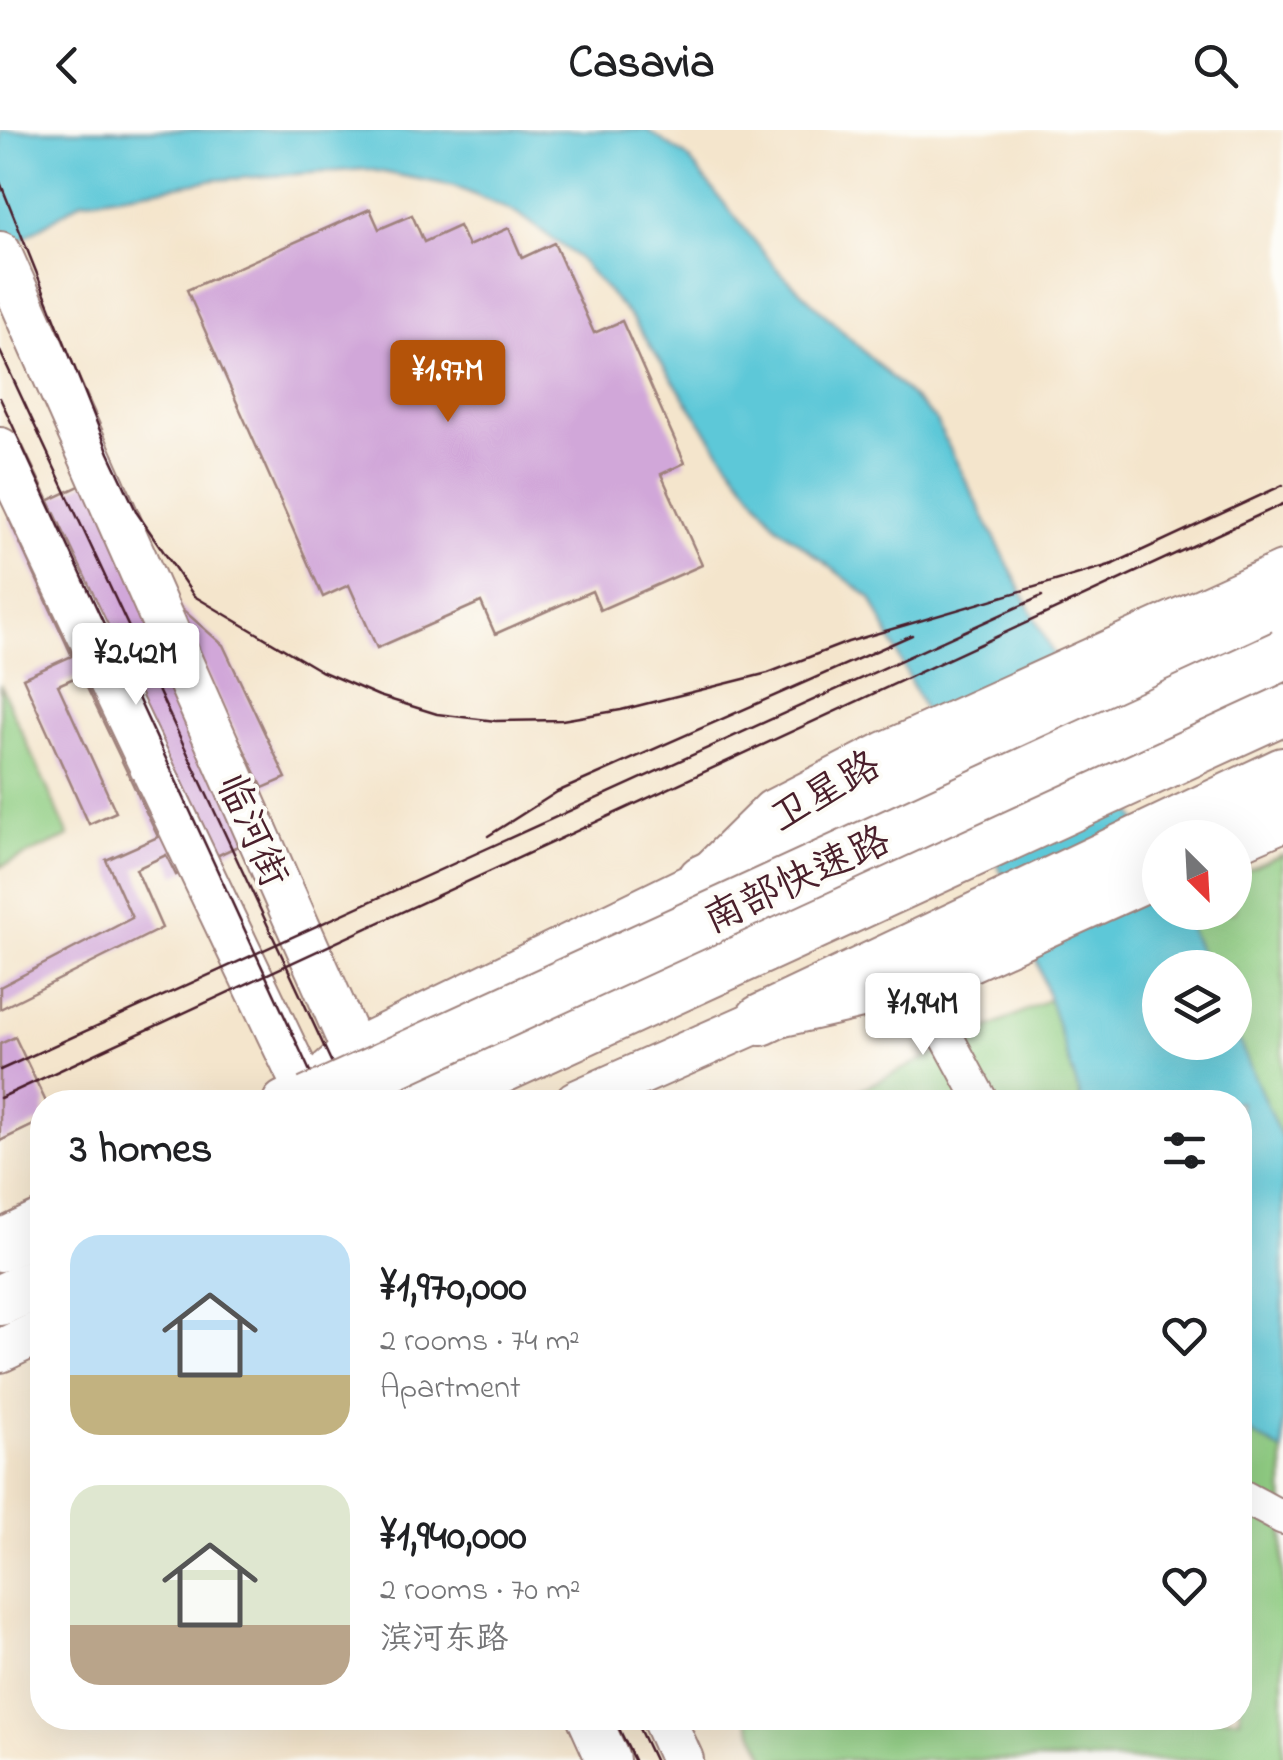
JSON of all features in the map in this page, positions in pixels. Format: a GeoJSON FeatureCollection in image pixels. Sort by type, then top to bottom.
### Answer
{"type":"FeatureCollection","features":[{"type":"Feature","properties":{"kind":"highway"},"geometry":{"type":"LineString","coordinates":[[702,880],[895,770],[1283,606]]}},
{"type":"Feature","properties":{"kind":"highway","name":"南部快速路"},"geometry":{"type":"LineString","coordinates":[[325,1090],[1283,654]]}},
{"type":"Feature","properties":{"kind":"highway","name":"南部快速路"},"geometry":{"type":"LineString","coordinates":[[454,1090],[1283,709]]}},
{"type":"Feature","properties":{"kind":"highway"},"geometry":{"type":"LineString","coordinates":[[761,1020],[973,940],[1283,773]]}},
{"type":"Feature","properties":{"kind":"highway"},"geometry":{"type":"LineString","coordinates":[[0,1246],[30,1232]]}},
{"type":"Feature","properties":{"kind":"highway"},"geometry":{"type":"LineString","coordinates":[[0,1300],[30,1286]]}},
{"type":"Feature","properties":{"kind":"main road","name":"临河街"},"geometry":{"type":"LineString","coordinates":[[6,266],[370,1090]]}},
{"type":"Feature","properties":{"kind":"main road","name":"临河街"},"geometry":{"type":"LineString","coordinates":[[0,449],[298,1090]]}},
{"type":"Feature","properties":{"kind":"main road","name":"卫星路"},"geometry":{"type":"LineString","coordinates":[[895,770],[1055,675],[1283,574]]}},
{"type":"Feature","properties":{"kind":"main road"},"geometry":{"type":"LineString","coordinates":[[1252,834],[1283,820]]}},
{"type":"Feature","properties":{"kind":"main road"},"geometry":{"type":"LineString","coordinates":[[313,1090],[352,1051],[702,880]]}},
{"type":"Feature","properties":{"kind":"main road"},"geometry":{"type":"LineString","coordinates":[[603,1090],[761,1020],[918,984],[973,940],[1142,881]]}},
{"type":"Feature","properties":{"kind":"main road"},"geometry":{"type":"LineString","coordinates":[[0,1236],[30,1222]]}},
{"type":"Feature","properties":{"kind":"main road"},"geometry":{"type":"LineString","coordinates":[[0,1351],[30,1337]]}},
{"type":"Feature","properties":{"kind":"main road"},"geometry":{"type":"LineString","coordinates":[[594,1730],[608,1760]]}},
{"type":"Feature","properties":{"kind":"main road"},"geometry":{"type":"LineString","coordinates":[[668,1730],[682,1760]]}},
{"type":"Feature","properties":{"kind":"street"},"geometry":{"type":"LineString","coordinates":[[918,984],[975,1090]]}},
{"type":"Feature","properties":{"kind":"street"},"geometry":{"type":"LineString","coordinates":[[1252,1501],[1283,1518]]}},
{"type":"Feature","properties":{"kind":"green space"},"geometry":{"type":"Polygon","coordinates":[[[0,684],[69,836],[0,867],[0,684]]]}},
{"type":"Feature","properties":{"kind":"green space"},"geometry":{"type":"Polygon","coordinates":[[[1283,854],[1283,1760],[767,1760],[753,1730],[1252,1730],[1252,1090],[859,1090],[1142,955],[1142,1060],[1252,1060],[1252,950],[1152,950],[1190,932],[1252,930],[1252,868],[1283,854]]]}},
{"type":"Feature","properties":{"kind":"water"},"geometry":{"type":"Polygon","coordinates":[[[0,130],[647,130],[687,157],[777,269],[935,419],[1142,831],[1142,930],[1190,930],[1199,950],[1142,950],[1142,1060],[1247,1060],[1283,1142],[1283,1452],[1252,1433],[1252,1090],[1078,1090],[1023,918],[871,598],[777,526],[716,445],[633,320],[577,257],[519,214],[454,186],[367,169],[214,180],[82,201],[5,250],[0,248],[0,130]]]}},
{"type":"Feature","properties":{"kind":"building"},"geometry":{"type":"Polygon","coordinates":[[[370,209],[379,229],[412,215],[424,242],[459,226],[468,246],[509,228],[522,258],[554,243],[594,333],[622,321],[685,463],[661,474],[702,565],[600,610],[592,591],[495,634],[481,602],[377,648],[349,585],[323,597],[187,290],[370,209]]]}},
{"type":"Feature","properties":{"kind":"building"},"geometry":{"type":"Polygon","coordinates":[[[92,480],[174,602],[223,645],[286,778],[263,788],[198,656],[259,836],[176,875],[166,855],[136,869],[162,928],[0,1009],[0,987],[132,918],[106,860],[158,837],[81,675],[58,685],[116,812],[89,824],[23,678],[72,656],[9,519],[92,480]]]}},
{"type":"Feature","properties":{"kind":"building"},"geometry":{"type":"Polygon","coordinates":[[[15,1037],[40,1090],[30,1090],[30,1127],[0,1141],[0,1044],[15,1037]]]}},
{"type":"Feature","properties":{"kind":"tram line"},"geometry":{"type":"LineString","coordinates":[[0,182],[137,513],[194,596],[321,671],[379,696],[437,714],[496,721],[562,720],[621,710],[768,673],[848,642],[1113,564]]}},
{"type":"Feature","properties":{"kind":"tram line"},"geometry":{"type":"LineString","coordinates":[[0,351],[344,1090]]}},
{"type":"Feature","properties":{"kind":"tram line"},"geometry":{"type":"LineString","coordinates":[[0,398],[318,1090]]}},
{"type":"Feature","properties":{"kind":"tram line"},"geometry":{"type":"LineString","coordinates":[[1102,569],[1283,485]]}},
{"type":"Feature","properties":{"kind":"tram line"},"geometry":{"type":"LineString","coordinates":[[0,1098],[1283,504]]}},
{"type":"Feature","properties":{"kind":"tram line"},"geometry":{"type":"LineString","coordinates":[[0,1070],[1042,596]]}},
{"type":"Feature","properties":{"kind":"tram line"},"geometry":{"type":"LineString","coordinates":[[488,836],[557,792],[912,635]]}},
{"type":"Feature","properties":{"kind":"tram line"},"geometry":{"type":"LineString","coordinates":[[620,1730],[634,1760]]}},
{"type":"Feature","properties":{"kind":"tram line"},"geometry":{"type":"LineString","coordinates":[[640,1730],[654,1760]]}}]}
